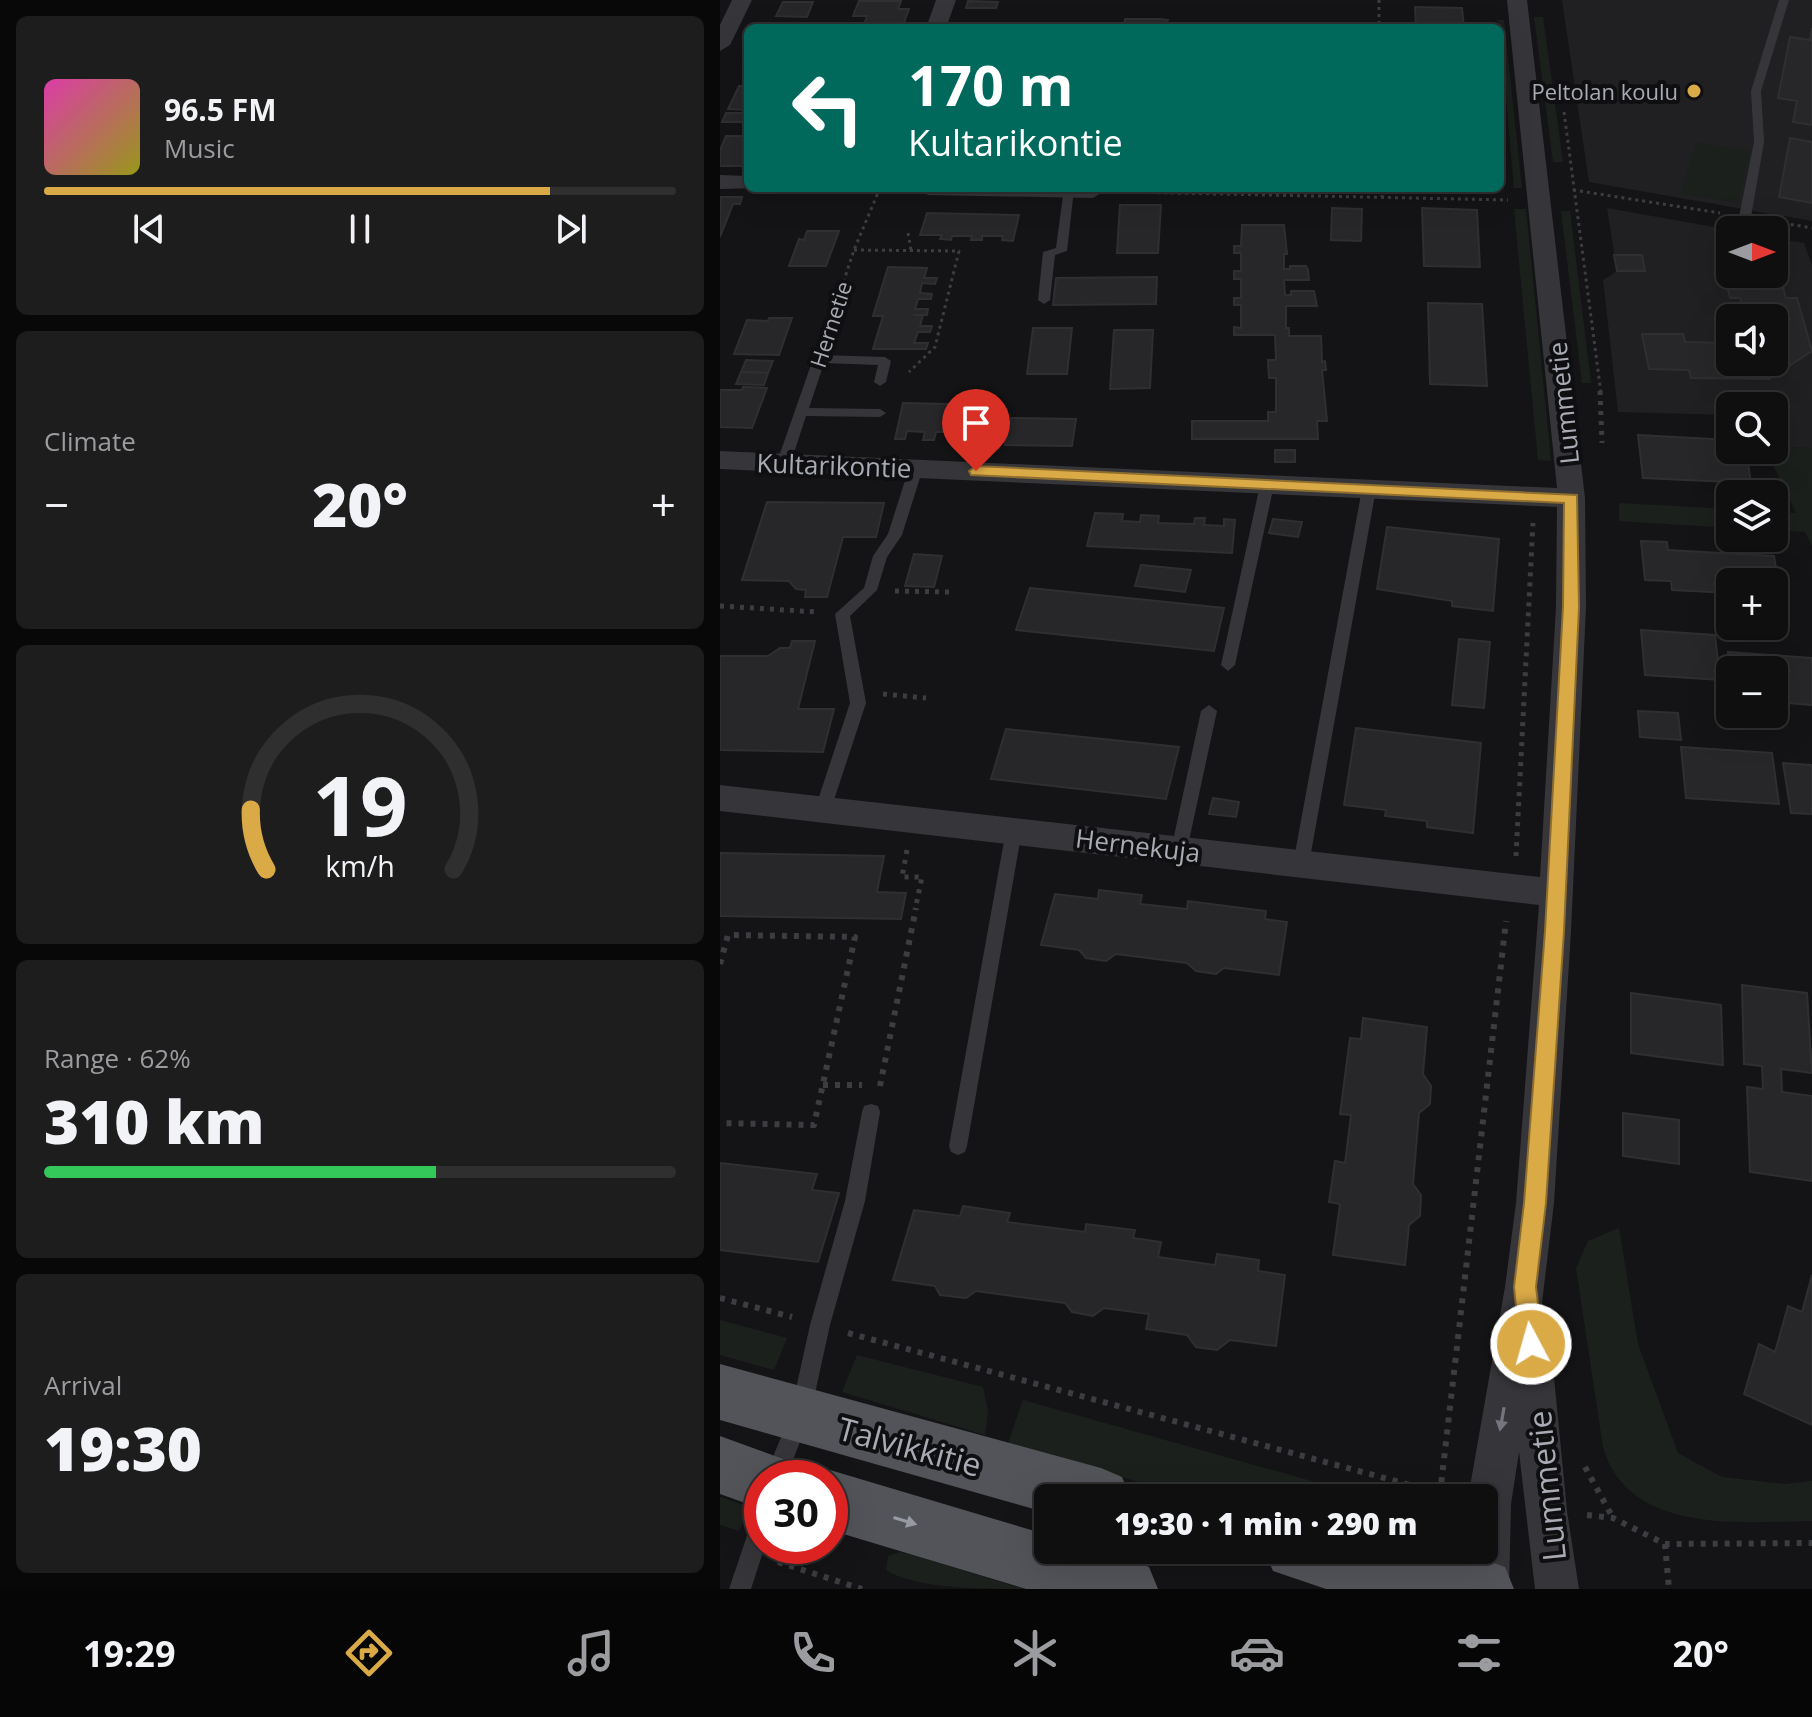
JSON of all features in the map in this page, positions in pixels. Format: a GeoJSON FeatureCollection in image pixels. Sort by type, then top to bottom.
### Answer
{"type":"FeatureCollection","features":[{"type":"Feature","properties":{"kind":"main road","name":"Talvikkitie"},"geometry":{"type":"LineString","coordinates":[[720,1392],[1050,1484]]}},
{"type":"Feature","properties":{"kind":"main road"},"geometry":{"type":"LineString","coordinates":[[720,1465],[744,1474]]}},
{"type":"Feature","properties":{"kind":"main road"},"geometry":{"type":"LineString","coordinates":[[848,1505],[1127,1589]]}},
{"type":"Feature","properties":{"kind":"main road"},"geometry":{"type":"LineString","coordinates":[[1346,1564],[1387,1575],[1485,1589]]}},
{"type":"Feature","properties":{"kind":"street"},"geometry":{"type":"LineString","coordinates":[[720,45],[742,0]]}},
{"type":"Feature","properties":{"kind":"street"},"geometry":{"type":"LineString","coordinates":[[937,24],[946,0]]}},
{"type":"Feature","properties":{"kind":"street","name":"Lummetie"},"geometry":{"type":"LineString","coordinates":[[1485,1589],[1489,1504],[1525,1287],[1535,1203],[1571,607],[1571,498],[1566,427],[1517,0]]}},
{"type":"Feature","properties":{"kind":"street"},"geometry":{"type":"LineString","coordinates":[[720,182],[744,183]]}},
{"type":"Feature","properties":{"kind":"street"},"geometry":{"type":"LineString","coordinates":[[720,490],[726,460]]}},
{"type":"Feature","properties":{"kind":"street","name":"Kultarikontie"},"geometry":{"type":"LineString","coordinates":[[726,460],[1571,498]]}},
{"type":"Feature","properties":{"kind":"street","name":"Hernekuja"},"geometry":{"type":"LineString","coordinates":[[720,798],[1556,893]]}},
{"type":"Feature","properties":{"kind":"street","name":"Lummetie"},"geometry":{"type":"LineString","coordinates":[[1525,1287],[1540,1428],[1545,1511],[1557,1589]]}},
{"type":"Feature","properties":{"kind":"lane"},"geometry":{"type":"LineString","coordinates":[[1745,216],[1759,142],[1756,91],[1784,0]]}},
{"type":"Feature","properties":{"kind":"lane"},"geometry":{"type":"LineString","coordinates":[[1044,300],[1049,252],[1061,251],[1068,192]]}},
{"type":"Feature","properties":{"kind":"lane"},"geometry":{"type":"LineString","coordinates":[[819,359],[885,361],[880,382]]}},
{"type":"Feature","properties":{"kind":"lane","name":"Hernetie"},"geometry":{"type":"LineString","coordinates":[[784,462],[819,359]]}},
{"type":"Feature","properties":{"kind":"lane"},"geometry":{"type":"LineString","coordinates":[[800,412],[880,413]]}},
{"type":"Feature","properties":{"kind":"lane"},"geometry":{"type":"LineString","coordinates":[[823,809],[858,703],[842,614],[870,590],[880,556],[895,535],[916,468]]}},
{"type":"Feature","properties":{"kind":"lane"},"geometry":{"type":"LineString","coordinates":[[1228,665],[1267,485]]}},
{"type":"Feature","properties":{"kind":"lane"},"geometry":{"type":"LineString","coordinates":[[1301,864],[1369,489]]}},
{"type":"Feature","properties":{"kind":"lane"},"geometry":{"type":"LineString","coordinates":[[1179,850],[1209,711]]}},
{"type":"Feature","properties":{"kind":"lane"},"geometry":{"type":"LineString","coordinates":[[958,1146],[1014,830]]}},
{"type":"Feature","properties":{"kind":"lane"},"geometry":{"type":"LineString","coordinates":[[782,1460],[800,1416],[820,1325],[855,1201],[871,1112]]}},
{"type":"Feature","properties":{"kind":"lane"},"geometry":{"type":"LineString","coordinates":[[740,1589],[749,1564]]}},
{"type":"Feature","properties":{"kind":"path"},"geometry":{"type":"LineString","coordinates":[[1379,0],[1379,24]]}},
{"type":"Feature","properties":{"kind":"path"},"geometry":{"type":"LineString","coordinates":[[1573,190],[1739,216]]}},
{"type":"Feature","properties":{"kind":"path"},"geometry":{"type":"LineString","coordinates":[[1210,192],[1512,200],[1511,191]]}},
{"type":"Feature","properties":{"kind":"path","name":"Hernetie"},"geometry":{"type":"LineString","coordinates":[[819,359],[854,250],[878,192]]}},
{"type":"Feature","properties":{"kind":"path"},"geometry":{"type":"LineString","coordinates":[[1382,192],[1382,197]]}},
{"type":"Feature","properties":{"kind":"path"},"geometry":{"type":"LineString","coordinates":[[1788,224],[1812,228]]}},
{"type":"Feature","properties":{"kind":"path"},"geometry":{"type":"LineString","coordinates":[[908,233],[911,250]]}},
{"type":"Feature","properties":{"kind":"path"},"geometry":{"type":"LineString","coordinates":[[854,250],[959,251],[935,347],[904,377]]}},
{"type":"Feature","properties":{"kind":"path"},"geometry":{"type":"LineString","coordinates":[[1441,1484],[1505,924],[1515,889],[1533,497]]}},
{"type":"Feature","properties":{"kind":"path"},"geometry":{"type":"LineString","coordinates":[[870,590],[952,592]]}},
{"type":"Feature","properties":{"kind":"path"},"geometry":{"type":"LineString","coordinates":[[720,606],[842,614]]}},
{"type":"Feature","properties":{"kind":"path"},"geometry":{"type":"LineString","coordinates":[[858,692],[926,698]]}},
{"type":"Feature","properties":{"kind":"path"},"geometry":{"type":"LineString","coordinates":[[823,1085],[882,1086],[922,877],[902,877],[909,841]]}},
{"type":"Feature","properties":{"kind":"path"},"geometry":{"type":"LineString","coordinates":[[720,964],[728,935],[855,937],[814,1125],[720,1123]]}},
{"type":"Feature","properties":{"kind":"path"},"geometry":{"type":"LineString","coordinates":[[720,1298],[1399,1484]]}},
{"type":"Feature","properties":{"kind":"path"},"geometry":{"type":"LineString","coordinates":[[1545,1511],[1613,1518],[1665,1544],[1812,1543]]}},
{"type":"Feature","properties":{"kind":"path"},"geometry":{"type":"LineString","coordinates":[[1665,1544],[1669,1589]]}},
{"type":"Feature","properties":{"kind":"path"},"geometry":{"type":"LineString","coordinates":[[784,1564],[862,1589]]}},
{"type":"Feature","properties":{"kind":"shaded area","name":"Peltolan koulu"},"geometry":{"type":"Polygon","coordinates":[[[1562,0],[1812,0],[1812,221],[1589,182],[1562,0]]]}},
{"type":"Feature","properties":{"kind":"shaded area"},"geometry":{"type":"Polygon","coordinates":[[[1534,17],[1543,17],[1563,162],[1553,162],[1534,17]]]}},
{"type":"Feature","properties":{"kind":"shaded area"},"geometry":{"type":"Polygon","coordinates":[[[1497,20],[1504,20],[1522,188],[1514,188],[1504,74],[1504,24],[1498,24],[1497,20]]]}},
{"type":"Feature","properties":{"kind":"shaded area"},"geometry":{"type":"Polygon","coordinates":[[[1695,142],[1750,151],[1738,203],[1681,194],[1695,142]]]}},
{"type":"Feature","properties":{"kind":"shaded area"},"geometry":{"type":"Polygon","coordinates":[[[1607,208],[1716,227],[1716,288],[1788,288],[1788,240],[1804,243],[1812,265],[1812,448],[1788,447],[1788,392],[1716,392],[1716,415],[1618,412],[1603,280],[1617,271],[1607,208]]]}},
{"type":"Feature","properties":{"kind":"shaded area"},"geometry":{"type":"Polygon","coordinates":[[[1514,209],[1526,209],[1551,461],[1538,460],[1514,209]]]}},
{"type":"Feature","properties":{"kind":"shaded area"},"geometry":{"type":"Polygon","coordinates":[[[1561,211],[1570,211],[1591,383],[1582,383],[1561,211]]]}},
{"type":"Feature","properties":{"kind":"shaded area"},"geometry":{"type":"Polygon","coordinates":[[[1788,447],[1812,448],[1812,546],[1805,532],[1788,531],[1788,513],[1796,513],[1788,496],[1788,480],[1780,480],[1773,464],[1788,464],[1788,447]]]}},
{"type":"Feature","properties":{"kind":"shaded area"},"geometry":{"type":"Polygon","coordinates":[[[1619,503],[1716,508],[1716,527],[1619,521],[1619,503]]]}},
{"type":"Feature","properties":{"kind":"shaded area"},"geometry":{"type":"Polygon","coordinates":[[[1619,1228],[1638,1344],[1678,1453],[1722,1477],[1785,1484],[1812,1481],[1812,1521],[1722,1521],[1691,1517],[1662,1509],[1636,1496],[1616,1475],[1603,1447],[1576,1268],[1588,1241],[1619,1228]]]}},
{"type":"Feature","properties":{"kind":"shaded area"},"geometry":{"type":"Polygon","coordinates":[[[720,1320],[787,1338],[774,1370],[720,1355],[720,1320]]]}},
{"type":"Feature","properties":{"kind":"shaded area"},"geometry":{"type":"Polygon","coordinates":[[[857,1355],[983,1387],[988,1412],[985,1435],[842,1392],[857,1355]]]}},
{"type":"Feature","properties":{"kind":"shaded area"},"geometry":{"type":"Polygon","coordinates":[[[1023,1400],[1322,1484],[1145,1484],[1008,1443],[1023,1400]]]}},
{"type":"Feature","properties":{"kind":"shaded area"},"geometry":{"type":"Polygon","coordinates":[[[720,1497],[744,1505],[744,1520],[739,1531],[720,1525],[720,1497]]]}},
{"type":"Feature","properties":{"kind":"shaded area"},"geometry":{"type":"Polygon","coordinates":[[[900,1552],[1024,1589],[951,1587],[914,1581],[886,1570],[888,1556],[900,1552]]]}},
{"type":"Feature","properties":{"kind":"building"},"geometry":{"type":"Polygon","coordinates":[[[859,1],[901,1],[898,9],[909,9],[903,24],[864,24],[867,16],[853,16],[859,1]]]}},
{"type":"Feature","properties":{"kind":"building"},"geometry":{"type":"Polygon","coordinates":[[[968,1],[998,2],[996,8],[966,8],[968,1]]]}},
{"type":"Feature","properties":{"kind":"building"},"geometry":{"type":"Polygon","coordinates":[[[783,2],[813,2],[807,17],[776,16],[783,2]]]}},
{"type":"Feature","properties":{"kind":"building"},"geometry":{"type":"Polygon","coordinates":[[[1415,7],[1462,8],[1464,24],[1416,24],[1415,7]]]}},
{"type":"Feature","properties":{"kind":"building"},"geometry":{"type":"Polygon","coordinates":[[[1125,19],[1168,20],[1159,24],[1124,24],[1125,19]]]}},
{"type":"Feature","properties":{"kind":"building"},"geometry":{"type":"Polygon","coordinates":[[[960,23],[1007,23],[1007,24],[960,23]]]}},
{"type":"Feature","properties":{"kind":"building"},"geometry":{"type":"Polygon","coordinates":[[[1812,28],[1812,125],[1793,122],[1797,101],[1778,98],[1790,37],[1810,40],[1812,28]]]}},
{"type":"Feature","properties":{"kind":"building"},"geometry":{"type":"Polygon","coordinates":[[[739,86],[744,86],[744,110],[728,109],[739,86]]]}},
{"type":"Feature","properties":{"kind":"building"},"geometry":{"type":"Polygon","coordinates":[[[726,113],[744,113],[744,122],[722,122],[726,113]]]}},
{"type":"Feature","properties":{"kind":"building"},"geometry":{"type":"Polygon","coordinates":[[[726,136],[744,136],[744,166],[720,166],[720,150],[726,136]]]}},
{"type":"Feature","properties":{"kind":"building"},"geometry":{"type":"Polygon","coordinates":[[[1790,138],[1812,142],[1812,203],[1779,197],[1790,138]]]}},
{"type":"Feature","properties":{"kind":"building"},"geometry":{"type":"Polygon","coordinates":[[[720,197],[742,197],[740,204],[733,204],[720,237],[720,197]]]}},
{"type":"Feature","properties":{"kind":"building"},"geometry":{"type":"Polygon","coordinates":[[[1120,205],[1161,205],[1158,253],[1117,253],[1120,205]]]}},
{"type":"Feature","properties":{"kind":"building"},"geometry":{"type":"Polygon","coordinates":[[[1332,208],[1362,209],[1361,241],[1331,240],[1332,208]]]}},
{"type":"Feature","properties":{"kind":"building"},"geometry":{"type":"Polygon","coordinates":[[[1422,208],[1477,210],[1480,267],[1424,266],[1422,208]]]}},
{"type":"Feature","properties":{"kind":"building"},"geometry":{"type":"Polygon","coordinates":[[[927,213],[1019,215],[1013,241],[1002,240],[1003,236],[982,236],[982,240],[971,240],[972,236],[952,236],[951,240],[940,239],[942,235],[920,235],[927,213]]]}},
{"type":"Feature","properties":{"kind":"building"},"geometry":{"type":"Polygon","coordinates":[[[1242,225],[1284,225],[1287,254],[1284,254],[1284,269],[1306,266],[1308,270],[1309,280],[1284,280],[1285,295],[1291,295],[1291,291],[1314,291],[1317,306],[1286,306],[1286,328],[1289,328],[1289,336],[1321,336],[1322,362],[1325,361],[1326,370],[1322,370],[1327,421],[1317,421],[1318,439],[1192,439],[1192,421],[1268,421],[1268,412],[1276,412],[1276,378],[1269,378],[1268,360],[1276,360],[1275,335],[1234,335],[1234,327],[1241,328],[1241,305],[1234,305],[1234,298],[1241,298],[1241,279],[1234,279],[1234,271],[1241,271],[1241,253],[1234,253],[1234,246],[1241,246],[1242,225]]]}},
{"type":"Feature","properties":{"kind":"building"},"geometry":{"type":"Polygon","coordinates":[[[807,231],[839,231],[826,266],[789,266],[799,239],[804,240],[807,231]]]}},
{"type":"Feature","properties":{"kind":"building"},"geometry":{"type":"Polygon","coordinates":[[[1614,255],[1642,255],[1645,271],[1617,271],[1614,255]]]}},
{"type":"Feature","properties":{"kind":"building"},"geometry":{"type":"Polygon","coordinates":[[[888,267],[927,268],[924,278],[937,278],[935,284],[922,283],[920,293],[932,294],[931,299],[918,299],[915,309],[928,309],[920,326],[932,326],[930,332],[918,332],[914,343],[928,343],[926,349],[873,349],[883,316],[873,316],[888,267]]]}},
{"type":"Feature","properties":{"kind":"building"},"geometry":{"type":"Polygon","coordinates":[[[1157,277],[1156,304],[1053,305],[1056,278],[1157,277]]]}},
{"type":"Feature","properties":{"kind":"building"},"geometry":{"type":"Polygon","coordinates":[[[1728,288],[1783,288],[1786,298],[1797,298],[1812,351],[1788,367],[1788,304],[1742,304],[1740,298],[1730,298],[1728,288]]]}},
{"type":"Feature","properties":{"kind":"building"},"geometry":{"type":"Polygon","coordinates":[[[1428,303],[1482,304],[1487,386],[1430,384],[1428,303]]]}},
{"type":"Feature","properties":{"kind":"building"},"geometry":{"type":"Polygon","coordinates":[[[769,318],[792,318],[779,355],[734,354],[747,320],[768,321],[769,318]]]}},
{"type":"Feature","properties":{"kind":"building"},"geometry":{"type":"Polygon","coordinates":[[[1033,328],[1072,328],[1067,374],[1027,374],[1033,328]]]}},
{"type":"Feature","properties":{"kind":"building"},"geometry":{"type":"Polygon","coordinates":[[[1114,330],[1153,330],[1150,388],[1110,389],[1114,330]]]}},
{"type":"Feature","properties":{"kind":"building"},"geometry":{"type":"Polygon","coordinates":[[[1642,334],[1683,334],[1685,342],[1716,343],[1716,376],[1774,376],[1769,379],[1691,378],[1689,370],[1649,369],[1642,334]]]}},
{"type":"Feature","properties":{"kind":"building"},"geometry":{"type":"Polygon","coordinates":[[[746,360],[773,361],[768,373],[741,372],[746,360]]]}},
{"type":"Feature","properties":{"kind":"building"},"geometry":{"type":"Polygon","coordinates":[[[741,372],[768,373],[764,385],[736,384],[741,372]]]}},
{"type":"Feature","properties":{"kind":"building"},"geometry":{"type":"Polygon","coordinates":[[[743,387],[767,388],[752,428],[720,427],[720,390],[742,390],[743,387]]]}},
{"type":"Feature","properties":{"kind":"building"},"geometry":{"type":"Polygon","coordinates":[[[903,403],[990,405],[983,433],[965,432],[963,441],[953,440],[955,432],[936,432],[934,440],[923,440],[925,432],[907,431],[905,439],[895,439],[903,403]]]}},
{"type":"Feature","properties":{"kind":"building"},"geometry":{"type":"Polygon","coordinates":[[[1011,418],[1076,419],[1072,446],[1005,445],[1011,418]]]}},
{"type":"Feature","properties":{"kind":"building"},"geometry":{"type":"Polygon","coordinates":[[[1638,435],[1716,439],[1716,464],[1748,464],[1751,480],[1716,481],[1643,478],[1638,435]]]}},
{"type":"Feature","properties":{"kind":"building"},"geometry":{"type":"Polygon","coordinates":[[[1275,450],[1295,450],[1295,462],[1275,462],[1275,450]]]}},
{"type":"Feature","properties":{"kind":"building"},"geometry":{"type":"Polygon","coordinates":[[[767,502],[884,503],[876,537],[843,537],[827,597],[805,597],[806,590],[796,589],[789,581],[742,580],[767,502]]]}},
{"type":"Feature","properties":{"kind":"building"},"geometry":{"type":"Polygon","coordinates":[[[1095,513],[1123,514],[1122,521],[1140,522],[1141,515],[1159,516],[1158,523],[1194,524],[1195,518],[1205,518],[1204,525],[1224,526],[1224,519],[1235,520],[1232,553],[1087,546],[1095,513]]]}},
{"type":"Feature","properties":{"kind":"building"},"geometry":{"type":"Polygon","coordinates":[[[1273,519],[1302,522],[1298,537],[1269,533],[1273,519]]]}},
{"type":"Feature","properties":{"kind":"building"},"geometry":{"type":"Polygon","coordinates":[[[1387,527],[1499,539],[1493,611],[1452,606],[1452,601],[1377,589],[1387,527]]]}},
{"type":"Feature","properties":{"kind":"building"},"geometry":{"type":"Polygon","coordinates":[[[1641,541],[1667,542],[1668,550],[1774,556],[1776,568],[1716,568],[1716,592],[1672,590],[1671,581],[1645,580],[1641,541]]]}},
{"type":"Feature","properties":{"kind":"building"},"geometry":{"type":"Polygon","coordinates":[[[914,554],[942,556],[934,587],[905,586],[914,554]]]}},
{"type":"Feature","properties":{"kind":"building"},"geometry":{"type":"Polygon","coordinates":[[[1141,565],[1191,570],[1185,592],[1135,586],[1141,565]]]}},
{"type":"Feature","properties":{"kind":"building"},"geometry":{"type":"Polygon","coordinates":[[[1030,588],[1224,608],[1214,651],[1016,630],[1030,588]]]}},
{"type":"Feature","properties":{"kind":"building"},"geometry":{"type":"Polygon","coordinates":[[[1641,630],[1715,635],[1716,680],[1645,675],[1641,630]]]}},
{"type":"Feature","properties":{"kind":"building"},"geometry":{"type":"Polygon","coordinates":[[[1459,639],[1490,642],[1484,708],[1452,705],[1459,639]]]}},
{"type":"Feature","properties":{"kind":"building"},"geometry":{"type":"Polygon","coordinates":[[[792,641],[815,641],[798,709],[834,709],[823,752],[720,750],[720,656],[768,656],[780,648],[790,648],[792,641]]]}},
{"type":"Feature","properties":{"kind":"building"},"geometry":{"type":"Polygon","coordinates":[[[1728,652],[1784,656],[1728,656],[1728,652]]]}},
{"type":"Feature","properties":{"kind":"building"},"geometry":{"type":"Polygon","coordinates":[[[1788,656],[1812,658],[1812,705],[1788,703],[1788,656]]]}},
{"type":"Feature","properties":{"kind":"building"},"geometry":{"type":"Polygon","coordinates":[[[1638,711],[1678,713],[1681,740],[1640,737],[1638,711]]]}},
{"type":"Feature","properties":{"kind":"building"},"geometry":{"type":"Polygon","coordinates":[[[1356,728],[1481,743],[1473,833],[1427,827],[1427,821],[1385,816],[1386,810],[1344,805],[1356,728]]]}},
{"type":"Feature","properties":{"kind":"building"},"geometry":{"type":"Polygon","coordinates":[[[1006,729],[1179,747],[1166,799],[991,779],[1006,729]]]}},
{"type":"Feature","properties":{"kind":"building"},"geometry":{"type":"Polygon","coordinates":[[[1681,747],[1772,753],[1779,804],[1686,798],[1681,747]]]}},
{"type":"Feature","properties":{"kind":"building"},"geometry":{"type":"Polygon","coordinates":[[[1783,763],[1812,765],[1812,814],[1791,813],[1783,763]]]}},
{"type":"Feature","properties":{"kind":"building"},"geometry":{"type":"Polygon","coordinates":[[[1213,798],[1239,802],[1236,817],[1209,814],[1213,798]]]}},
{"type":"Feature","properties":{"kind":"building"},"geometry":{"type":"Polygon","coordinates":[[[720,853],[884,856],[877,892],[906,893],[901,919],[720,916],[720,853]]]}},
{"type":"Feature","properties":{"kind":"building"},"geometry":{"type":"Polygon","coordinates":[[[1099,890],[1142,895],[1140,904],[1187,909],[1188,901],[1266,911],[1265,919],[1287,922],[1279,975],[1224,968],[1216,974],[1196,971],[1187,963],[1116,954],[1106,961],[1086,958],[1079,950],[1041,945],[1055,894],[1098,899],[1099,890]]]}},
{"type":"Feature","properties":{"kind":"building"},"geometry":{"type":"Polygon","coordinates":[[[1742,985],[1807,993],[1812,1073],[1781,1069],[1782,1092],[1812,1096],[1812,1181],[1750,1172],[1747,1087],[1763,1089],[1762,1066],[1744,1064],[1742,985]]]}},
{"type":"Feature","properties":{"kind":"building"},"geometry":{"type":"Polygon","coordinates":[[[1631,993],[1721,1005],[1723,1065],[1631,1053],[1631,993]]]}},
{"type":"Feature","properties":{"kind":"building"},"geometry":{"type":"Polygon","coordinates":[[[1363,1018],[1427,1027],[1423,1074],[1431,1086],[1430,1104],[1419,1113],[1413,1184],[1421,1195],[1420,1216],[1409,1225],[1405,1265],[1333,1255],[1340,1204],[1329,1202],[1335,1161],[1345,1163],[1351,1115],[1340,1114],[1350,1038],[1361,1039],[1363,1018]]]}},
{"type":"Feature","properties":{"kind":"building"},"geometry":{"type":"Polygon","coordinates":[[[1623,1113],[1679,1120],[1679,1164],[1623,1156],[1623,1113]]]}},
{"type":"Feature","properties":{"kind":"building"},"geometry":{"type":"Polygon","coordinates":[[[720,1163],[817,1174],[812,1190],[839,1193],[818,1262],[720,1250],[720,1163]]]}},
{"type":"Feature","properties":{"kind":"building"},"geometry":{"type":"Polygon","coordinates":[[[963,1206],[1010,1213],[1007,1222],[1085,1232],[1086,1224],[1135,1230],[1133,1238],[1161,1242],[1158,1257],[1215,1265],[1217,1254],[1259,1260],[1258,1271],[1285,1275],[1276,1346],[1230,1340],[1217,1350],[1196,1347],[1187,1335],[1146,1329],[1149,1314],[1104,1308],[1093,1316],[1072,1312],[1065,1303],[976,1291],[966,1298],[940,1295],[935,1286],[893,1280],[914,1210],[960,1216],[963,1206]]]}},
{"type":"Feature","properties":{"kind":"building"},"geometry":{"type":"Polygon","coordinates":[[[1812,1275],[1812,1425],[1744,1394],[1759,1344],[1775,1352],[1788,1306],[1802,1312],[1812,1275]]]}},
{"type":"Feature","properties":{"kind":"place","name":"Peltolan koulu"},"geometry":{"type":"Point","coordinates":[1694,91]}},
{"type":"Feature","properties":{"kind":"route"},"geometry":{"type":"LineString","coordinates":[[976,471],[1571,498],[1571,607],[1554,931],[1535,1203],[1525,1287],[1531,1344]]}}]}
